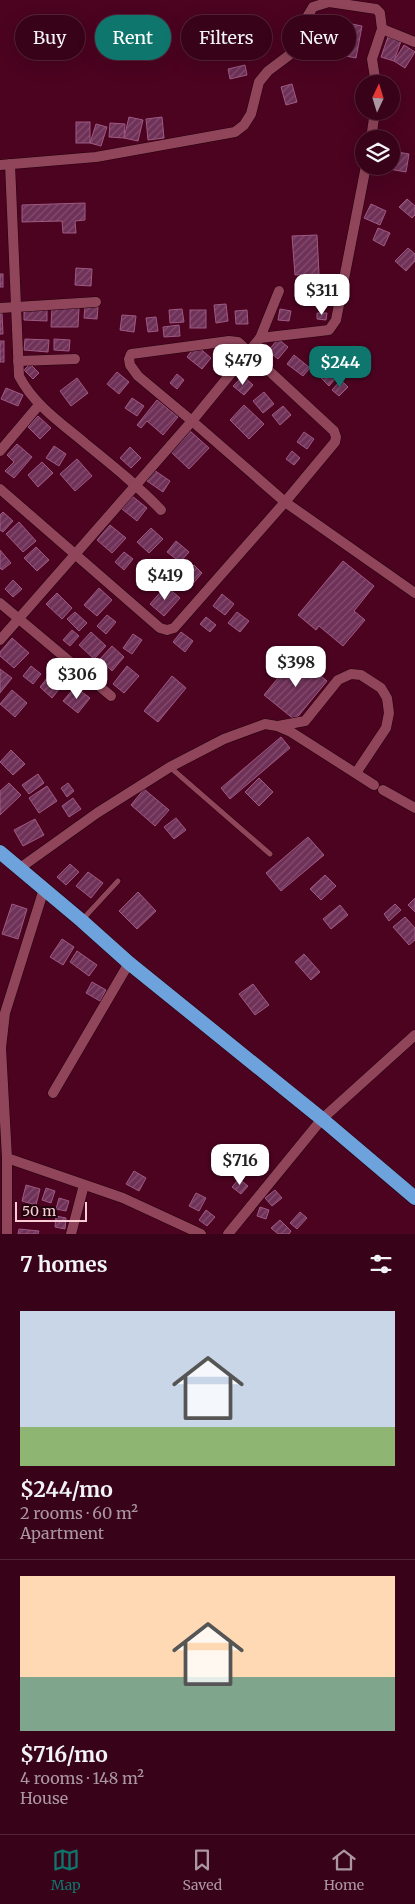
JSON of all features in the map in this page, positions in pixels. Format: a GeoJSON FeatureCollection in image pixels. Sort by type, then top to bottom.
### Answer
{"type":"FeatureCollection","features":[{"type":"Feature","properties":{"kind":"highway"},"geometry":{"type":"LineString","coordinates":[[0,852],[129,963],[322,1119],[415,1198]]}},
{"type":"Feature","properties":{"kind":"street"},"geometry":{"type":"LineString","coordinates":[[161,510],[136,484],[39,405],[25,388],[19,376],[17,308],[5,165],[96,157],[235,132],[244,125],[251,114],[259,82],[268,71],[288,56],[300,43],[307,17],[314,7],[329,2],[376,9],[380,13],[382,29],[372,59],[375,75]]}},
{"type":"Feature","properties":{"kind":"street"},"geometry":{"type":"LineString","coordinates":[[382,29],[415,42]]}},
{"type":"Feature","properties":{"kind":"street"},"geometry":{"type":"LineString","coordinates":[[260,338],[329,330],[333,326],[336,320],[364,175]]}},
{"type":"Feature","properties":{"kind":"street"},"geometry":{"type":"LineString","coordinates":[[0,640],[192,421],[260,338],[280,291]]}},
{"type":"Feature","properties":{"kind":"street"},"geometry":{"type":"LineString","coordinates":[[0,308],[96,302]]}},
{"type":"Feature","properties":{"kind":"street"},"geometry":{"type":"LineString","coordinates":[[0,490],[160,628],[167,630],[174,628],[285,502],[334,442],[336,436],[334,431],[238,342],[229,341],[131,354],[129,359],[130,365],[138,376],[285,502],[415,593]]}},
{"type":"Feature","properties":{"kind":"street"},"geometry":{"type":"LineString","coordinates":[[18,361],[76,359]]}},
{"type":"Feature","properties":{"kind":"street"},"geometry":{"type":"LineString","coordinates":[[0,451],[39,405]]}},
{"type":"Feature","properties":{"kind":"street"},"geometry":{"type":"LineString","coordinates":[[0,603],[111,696]]}},
{"type":"Feature","properties":{"kind":"street"},"geometry":{"type":"LineString","coordinates":[[277,726],[305,721],[338,680],[351,674],[361,675],[381,688],[387,698],[389,713],[386,728],[356,773]]}},
{"type":"Feature","properties":{"kind":"street"},"geometry":{"type":"LineString","coordinates":[[20,868],[97,813],[170,767],[224,739],[265,724],[277,726],[291,732],[415,808]]}},
{"type":"Feature","properties":{"kind":"street"},"geometry":{"type":"LineString","coordinates":[[7,1234],[4,1199],[7,1158],[3,1129],[1,1048],[5,1013],[44,889]]}},
{"type":"Feature","properties":{"kind":"street"},"geometry":{"type":"LineString","coordinates":[[53,1093],[129,963]]}},
{"type":"Feature","properties":{"kind":"street"},"geometry":{"type":"LineString","coordinates":[[228,1234],[322,1119],[415,1035]]}},
{"type":"Feature","properties":{"kind":"street"},"geometry":{"type":"LineString","coordinates":[[7,1158],[124,1198],[200,1234]]}},
{"type":"Feature","properties":{"kind":"street"},"geometry":{"type":"LineString","coordinates":[[71,1234],[84,1185]]}},
{"type":"Feature","properties":{"kind":"lane"},"geometry":{"type":"LineString","coordinates":[[170,767],[270,854]]}},
{"type":"Feature","properties":{"kind":"lane"},"geometry":{"type":"LineString","coordinates":[[82,921],[118,881]]}},
{"type":"Feature","properties":{"kind":"building"},"geometry":{"type":"Polygon","coordinates":[[[356,25],[362,26],[356,58],[356,25]]]}},
{"type":"Feature","properties":{"kind":"building"},"geometry":{"type":"Polygon","coordinates":[[[388,37],[401,41],[394,61],[381,57],[388,37]]]}},
{"type":"Feature","properties":{"kind":"building"},"geometry":{"type":"Polygon","coordinates":[[[404,45],[415,52],[405,68],[394,61],[404,45]]]}},
{"type":"Feature","properties":{"kind":"building"},"geometry":{"type":"Polygon","coordinates":[[[245,65],[247,75],[230,79],[228,69],[245,65]]]}},
{"type":"Feature","properties":{"kind":"building"},"geometry":{"type":"Polygon","coordinates":[[[292,84],[297,102],[286,105],[281,87],[292,84]]]}},
{"type":"Feature","properties":{"kind":"building"},"geometry":{"type":"Polygon","coordinates":[[[129,117],[143,120],[138,141],[124,138],[129,117]]]}},
{"type":"Feature","properties":{"kind":"building"},"geometry":{"type":"Polygon","coordinates":[[[162,117],[164,138],[148,140],[146,119],[162,117]]]}},
{"type":"Feature","properties":{"kind":"building"},"geometry":{"type":"Polygon","coordinates":[[[76,122],[90,122],[90,143],[76,143],[76,122]]]}},
{"type":"Feature","properties":{"kind":"building"},"geometry":{"type":"Polygon","coordinates":[[[110,123],[125,124],[124,138],[109,137],[110,123]]]}},
{"type":"Feature","properties":{"kind":"building"},"geometry":{"type":"Polygon","coordinates":[[[96,124],[107,127],[101,146],[90,143],[96,124]]]}},
{"type":"Feature","properties":{"kind":"building"},"geometry":{"type":"Polygon","coordinates":[[[400,152],[409,154],[406,172],[400,171],[400,152]]]}},
{"type":"Feature","properties":{"kind":"building"},"geometry":{"type":"Polygon","coordinates":[[[407,199],[415,206],[415,215],[412,218],[399,207],[407,199]]]}},
{"type":"Feature","properties":{"kind":"building"},"geometry":{"type":"Polygon","coordinates":[[[85,203],[85,220],[75,221],[76,233],[63,233],[62,221],[22,222],[22,205],[85,203]]]}},
{"type":"Feature","properties":{"kind":"building"},"geometry":{"type":"Polygon","coordinates":[[[371,204],[386,211],[380,225],[364,218],[371,204]]]}},
{"type":"Feature","properties":{"kind":"building"},"geometry":{"type":"Polygon","coordinates":[[[378,228],[390,233],[384,246],[373,240],[378,228]]]}},
{"type":"Feature","properties":{"kind":"building"},"geometry":{"type":"Polygon","coordinates":[[[317,235],[319,274],[295,275],[292,236],[317,235]]]}},
{"type":"Feature","properties":{"kind":"building"},"geometry":{"type":"Polygon","coordinates":[[[408,248],[415,254],[415,261],[406,271],[395,261],[408,248]]]}},
{"type":"Feature","properties":{"kind":"building"},"geometry":{"type":"Polygon","coordinates":[[[76,268],[92,269],[91,286],[75,285],[76,268]]]}},
{"type":"Feature","properties":{"kind":"building"},"geometry":{"type":"Polygon","coordinates":[[[0,274],[3,274],[3,287],[0,287],[0,274]]]}},
{"type":"Feature","properties":{"kind":"building"},"geometry":{"type":"Polygon","coordinates":[[[317,292],[327,294],[325,306],[315,304],[317,292]]]}},
{"type":"Feature","properties":{"kind":"building"},"geometry":{"type":"Polygon","coordinates":[[[226,304],[228,321],[216,323],[214,305],[226,304]]]}},
{"type":"Feature","properties":{"kind":"building"},"geometry":{"type":"Polygon","coordinates":[[[85,306],[98,307],[97,319],[84,318],[85,306]]]}},
{"type":"Feature","properties":{"kind":"building"},"geometry":{"type":"Polygon","coordinates":[[[52,307],[79,308],[78,327],[51,327],[52,307]]]}},
{"type":"Feature","properties":{"kind":"building"},"geometry":{"type":"Polygon","coordinates":[[[24,308],[47,309],[47,321],[24,320],[24,308]]]}},
{"type":"Feature","properties":{"kind":"building"},"geometry":{"type":"Polygon","coordinates":[[[182,309],[184,322],[170,323],[169,310],[182,309]]]}},
{"type":"Feature","properties":{"kind":"building"},"geometry":{"type":"Polygon","coordinates":[[[280,309],[291,311],[289,321],[278,320],[280,309]]]}},
{"type":"Feature","properties":{"kind":"building"},"geometry":{"type":"Polygon","coordinates":[[[190,310],[206,310],[206,328],[190,328],[190,310]]]}},
{"type":"Feature","properties":{"kind":"building"},"geometry":{"type":"Polygon","coordinates":[[[247,310],[248,324],[236,324],[235,311],[247,310]]]}},
{"type":"Feature","properties":{"kind":"building"},"geometry":{"type":"Polygon","coordinates":[[[0,313],[2,313],[3,334],[0,334],[0,313]]]}},
{"type":"Feature","properties":{"kind":"building"},"geometry":{"type":"Polygon","coordinates":[[[317,313],[327,313],[326,320],[317,319],[317,313]]]}},
{"type":"Feature","properties":{"kind":"building"},"geometry":{"type":"Polygon","coordinates":[[[122,315],[136,316],[134,332],[120,330],[122,315]]]}},
{"type":"Feature","properties":{"kind":"building"},"geometry":{"type":"Polygon","coordinates":[[[156,317],[158,331],[148,332],[146,318],[156,317]]]}},
{"type":"Feature","properties":{"kind":"building"},"geometry":{"type":"Polygon","coordinates":[[[179,325],[180,336],[164,337],[163,327],[179,325]]]}},
{"type":"Feature","properties":{"kind":"building"},"geometry":{"type":"Polygon","coordinates":[[[25,339],[49,340],[48,352],[24,350],[25,339]]]}},
{"type":"Feature","properties":{"kind":"building"},"geometry":{"type":"Polygon","coordinates":[[[54,339],[70,340],[69,351],[54,350],[54,339]]]}},
{"type":"Feature","properties":{"kind":"building"},"geometry":{"type":"Polygon","coordinates":[[[278,339],[288,347],[278,359],[268,351],[278,339]]]}},
{"type":"Feature","properties":{"kind":"building"},"geometry":{"type":"Polygon","coordinates":[[[0,341],[4,341],[4,362],[0,362],[0,341]]]}},
{"type":"Feature","properties":{"kind":"building"},"geometry":{"type":"Polygon","coordinates":[[[196,345],[211,358],[202,369],[187,357],[196,345]]]}},
{"type":"Feature","properties":{"kind":"building"},"geometry":{"type":"Polygon","coordinates":[[[294,355],[310,368],[303,376],[287,364],[294,355]]]}},
{"type":"Feature","properties":{"kind":"building"},"geometry":{"type":"Polygon","coordinates":[[[30,364],[39,373],[33,379],[24,370],[30,364]]]}},
{"type":"Feature","properties":{"kind":"building"},"geometry":{"type":"Polygon","coordinates":[[[324,367],[336,378],[329,386],[317,374],[324,367]]]}},
{"type":"Feature","properties":{"kind":"building"},"geometry":{"type":"Polygon","coordinates":[[[117,372],[129,382],[119,394],[107,384],[117,372]]]}},
{"type":"Feature","properties":{"kind":"building"},"geometry":{"type":"Polygon","coordinates":[[[177,374],[184,380],[177,389],[170,383],[177,374]]]}},
{"type":"Feature","properties":{"kind":"building"},"geometry":{"type":"Polygon","coordinates":[[[243,376],[253,385],[244,395],[233,386],[243,376]]]}},
{"type":"Feature","properties":{"kind":"building"},"geometry":{"type":"Polygon","coordinates":[[[77,378],[88,393],[71,406],[60,391],[77,378]]]}},
{"type":"Feature","properties":{"kind":"building"},"geometry":{"type":"Polygon","coordinates":[[[341,380],[348,387],[339,396],[332,390],[341,380]]]}},
{"type":"Feature","properties":{"kind":"building"},"geometry":{"type":"Polygon","coordinates":[[[6,388],[23,395],[18,406],[1,399],[6,388]]]}},
{"type":"Feature","properties":{"kind":"building"},"geometry":{"type":"Polygon","coordinates":[[[264,392],[274,404],[263,413],[253,401],[264,392]]]}},
{"type":"Feature","properties":{"kind":"building"},"geometry":{"type":"Polygon","coordinates":[[[132,398],[144,406],[137,416],[125,408],[132,398]]]}},
{"type":"Feature","properties":{"kind":"building"},"geometry":{"type":"Polygon","coordinates":[[[157,400],[178,417],[163,435],[147,421],[141,428],[137,425],[157,400]]]}},
{"type":"Feature","properties":{"kind":"building"},"geometry":{"type":"Polygon","coordinates":[[[244,405],[264,424],[249,439],[230,420],[244,405]]]}},
{"type":"Feature","properties":{"kind":"building"},"geometry":{"type":"Polygon","coordinates":[[[283,406],[291,415],[280,425],[272,415],[283,406]]]}},
{"type":"Feature","properties":{"kind":"building"},"geometry":{"type":"Polygon","coordinates":[[[38,416],[51,428],[40,439],[28,427],[38,416]]]}},
{"type":"Feature","properties":{"kind":"building"},"geometry":{"type":"Polygon","coordinates":[[[190,431],[209,448],[189,469],[171,452],[190,431]]]}},
{"type":"Feature","properties":{"kind":"building"},"geometry":{"type":"Polygon","coordinates":[[[304,432],[314,439],[307,449],[297,442],[304,432]]]}},
{"type":"Feature","properties":{"kind":"building"},"geometry":{"type":"Polygon","coordinates":[[[17,444],[32,457],[14,478],[5,471],[14,462],[7,455],[17,444]]]}},
{"type":"Feature","properties":{"kind":"building"},"geometry":{"type":"Polygon","coordinates":[[[54,446],[66,454],[59,466],[46,458],[54,446]]]}},
{"type":"Feature","properties":{"kind":"building"},"geometry":{"type":"Polygon","coordinates":[[[130,447],[141,458],[131,468],[120,458],[130,447]]]}},
{"type":"Feature","properties":{"kind":"building"},"geometry":{"type":"Polygon","coordinates":[[[292,451],[300,458],[294,465],[286,459],[292,451]]]}},
{"type":"Feature","properties":{"kind":"building"},"geometry":{"type":"Polygon","coordinates":[[[77,459],[92,476],[75,491],[60,474],[77,459]]]}},
{"type":"Feature","properties":{"kind":"building"},"geometry":{"type":"Polygon","coordinates":[[[42,462],[53,473],[38,487],[28,475],[42,462]]]}},
{"type":"Feature","properties":{"kind":"building"},"geometry":{"type":"Polygon","coordinates":[[[154,470],[170,481],[163,492],[147,481],[154,470]]]}},
{"type":"Feature","properties":{"kind":"building"},"geometry":{"type":"Polygon","coordinates":[[[132,496],[147,508],[137,521],[122,509],[132,496]]]}},
{"type":"Feature","properties":{"kind":"building"},"geometry":{"type":"Polygon","coordinates":[[[3,512],[13,521],[3,532],[0,530],[0,515],[3,512]]]}},
{"type":"Feature","properties":{"kind":"building"},"geometry":{"type":"Polygon","coordinates":[[[19,522],[36,541],[23,552],[6,534],[19,522]]]}},
{"type":"Feature","properties":{"kind":"building"},"geometry":{"type":"Polygon","coordinates":[[[110,525],[126,538],[112,553],[97,540],[110,525]]]}},
{"type":"Feature","properties":{"kind":"building"},"geometry":{"type":"Polygon","coordinates":[[[151,528],[163,539],[149,553],[137,542],[151,528]]]}},
{"type":"Feature","properties":{"kind":"building"},"geometry":{"type":"Polygon","coordinates":[[[176,541],[189,552],[180,562],[167,552],[176,541]]]}},
{"type":"Feature","properties":{"kind":"building"},"geometry":{"type":"Polygon","coordinates":[[[36,547],[49,560],[37,571],[24,558],[36,547]]]}},
{"type":"Feature","properties":{"kind":"building"},"geometry":{"type":"Polygon","coordinates":[[[0,550],[11,563],[2,570],[0,568],[0,550]]]}},
{"type":"Feature","properties":{"kind":"building"},"geometry":{"type":"Polygon","coordinates":[[[124,552],[133,559],[124,570],[115,562],[124,552]]]}},
{"type":"Feature","properties":{"kind":"building"},"geometry":{"type":"Polygon","coordinates":[[[343,561],[374,586],[354,611],[365,620],[343,646],[319,626],[316,630],[298,615],[343,561]]]}},
{"type":"Feature","properties":{"kind":"building"},"geometry":{"type":"Polygon","coordinates":[[[194,565],[202,573],[190,587],[181,579],[194,565]]]}},
{"type":"Feature","properties":{"kind":"building"},"geometry":{"type":"Polygon","coordinates":[[[13,580],[22,589],[13,597],[5,589],[13,580]]]}},
{"type":"Feature","properties":{"kind":"building"},"geometry":{"type":"Polygon","coordinates":[[[166,586],[180,598],[164,616],[150,604],[166,586]]]}},
{"type":"Feature","properties":{"kind":"building"},"geometry":{"type":"Polygon","coordinates":[[[99,588],[112,600],[97,616],[84,605],[99,588]]]}},
{"type":"Feature","properties":{"kind":"building"},"geometry":{"type":"Polygon","coordinates":[[[57,593],[72,608],[62,619],[46,604],[57,593]]]}},
{"type":"Feature","properties":{"kind":"building"},"geometry":{"type":"Polygon","coordinates":[[[222,594],[234,604],[225,615],[213,606],[222,594]]]}},
{"type":"Feature","properties":{"kind":"building"},"geometry":{"type":"Polygon","coordinates":[[[75,612],[87,623],[79,631],[67,619],[75,612]]]}},
{"type":"Feature","properties":{"kind":"building"},"geometry":{"type":"Polygon","coordinates":[[[237,612],[249,621],[240,632],[228,623],[237,612]]]}},
{"type":"Feature","properties":{"kind":"building"},"geometry":{"type":"Polygon","coordinates":[[[107,615],[116,622],[106,634],[97,626],[107,615]]]}},
{"type":"Feature","properties":{"kind":"building"},"geometry":{"type":"Polygon","coordinates":[[[206,617],[216,625],[210,632],[200,624],[206,617]]]}},
{"type":"Feature","properties":{"kind":"building"},"geometry":{"type":"Polygon","coordinates":[[[72,630],[79,636],[70,646],[63,640],[72,630]]]}},
{"type":"Feature","properties":{"kind":"building"},"geometry":{"type":"Polygon","coordinates":[[[91,632],[106,646],[94,659],[79,645],[91,632]]]}},
{"type":"Feature","properties":{"kind":"building"},"geometry":{"type":"Polygon","coordinates":[[[181,632],[193,641],[185,652],[173,642],[181,632]]]}},
{"type":"Feature","properties":{"kind":"building"},"geometry":{"type":"Polygon","coordinates":[[[133,634],[142,640],[132,654],[123,648],[133,634]]]}},
{"type":"Feature","properties":{"kind":"building"},"geometry":{"type":"Polygon","coordinates":[[[12,638],[29,653],[14,668],[0,656],[0,652],[12,638]]]}},
{"type":"Feature","properties":{"kind":"building"},"geometry":{"type":"Polygon","coordinates":[[[112,646],[124,657],[112,671],[100,659],[112,646]]]}},
{"type":"Feature","properties":{"kind":"building"},"geometry":{"type":"Polygon","coordinates":[[[296,656],[327,681],[295,720],[264,695],[296,656]]]}},
{"type":"Feature","properties":{"kind":"building"},"geometry":{"type":"Polygon","coordinates":[[[31,666],[41,674],[33,684],[23,676],[31,666]]]}},
{"type":"Feature","properties":{"kind":"building"},"geometry":{"type":"Polygon","coordinates":[[[127,666],[139,676],[124,693],[113,684],[127,666]]]}},
{"type":"Feature","properties":{"kind":"building"},"geometry":{"type":"Polygon","coordinates":[[[0,669],[12,678],[0,693],[0,669]]]}},
{"type":"Feature","properties":{"kind":"building"},"geometry":{"type":"Polygon","coordinates":[[[172,676],[186,688],[158,722],[144,711],[172,676]]]}},
{"type":"Feature","properties":{"kind":"building"},"geometry":{"type":"Polygon","coordinates":[[[48,677],[60,688],[52,698],[40,687],[48,677]]]}},
{"type":"Feature","properties":{"kind":"building"},"geometry":{"type":"Polygon","coordinates":[[[75,687],[90,698],[78,713],[63,701],[75,687]]]}},
{"type":"Feature","properties":{"kind":"building"},"geometry":{"type":"Polygon","coordinates":[[[12,690],[27,703],[15,717],[0,704],[12,690]]]}},
{"type":"Feature","properties":{"kind":"building"},"geometry":{"type":"Polygon","coordinates":[[[281,737],[290,748],[230,799],[221,788],[281,737]]]}},
{"type":"Feature","properties":{"kind":"building"},"geometry":{"type":"Polygon","coordinates":[[[11,750],[25,764],[13,775],[0,762],[11,750]]]}},
{"type":"Feature","properties":{"kind":"building"},"geometry":{"type":"Polygon","coordinates":[[[38,774],[44,783],[29,794],[22,785],[38,774]]]}},
{"type":"Feature","properties":{"kind":"building"},"geometry":{"type":"Polygon","coordinates":[[[259,778],[273,792],[259,806],[245,792],[259,778]]]}},
{"type":"Feature","properties":{"kind":"building"},"geometry":{"type":"Polygon","coordinates":[[[9,783],[21,795],[0,815],[0,791],[9,783]]]}},
{"type":"Feature","properties":{"kind":"building"},"geometry":{"type":"Polygon","coordinates":[[[68,783],[74,791],[67,797],[61,788],[68,783]]]}},
{"type":"Feature","properties":{"kind":"building"},"geometry":{"type":"Polygon","coordinates":[[[47,786],[57,801],[39,813],[29,798],[47,786]]]}},
{"type":"Feature","properties":{"kind":"building"},"geometry":{"type":"Polygon","coordinates":[[[144,789],[169,810],[155,826],[131,805],[144,789]]]}},
{"type":"Feature","properties":{"kind":"building"},"geometry":{"type":"Polygon","coordinates":[[[73,798],[81,809],[69,817],[62,806],[73,798]]]}},
{"type":"Feature","properties":{"kind":"building"},"geometry":{"type":"Polygon","coordinates":[[[176,818],[186,830],[174,839],[164,827],[176,818]]]}},
{"type":"Feature","properties":{"kind":"building"},"geometry":{"type":"Polygon","coordinates":[[[35,819],[44,835],[23,846],[14,830],[35,819]]]}},
{"type":"Feature","properties":{"kind":"building"},"geometry":{"type":"Polygon","coordinates":[[[308,837],[324,855],[281,891],[266,873],[308,837]]]}},
{"type":"Feature","properties":{"kind":"building"},"geometry":{"type":"Polygon","coordinates":[[[70,864],[79,872],[66,885],[57,877],[70,864]]]}},
{"type":"Feature","properties":{"kind":"building"},"geometry":{"type":"Polygon","coordinates":[[[88,872],[103,883],[91,898],[76,886],[88,872]]]}},
{"type":"Feature","properties":{"kind":"building"},"geometry":{"type":"Polygon","coordinates":[[[325,875],[336,886],[321,900],[310,889],[325,875]]]}},
{"type":"Feature","properties":{"kind":"building"},"geometry":{"type":"Polygon","coordinates":[[[138,892],[156,911],[137,929],[119,911],[138,892]]]}},
{"type":"Feature","properties":{"kind":"building"},"geometry":{"type":"Polygon","coordinates":[[[415,898],[415,912],[408,905],[415,898]]]}},
{"type":"Feature","properties":{"kind":"building"},"geometry":{"type":"Polygon","coordinates":[[[12,904],[27,909],[18,939],[2,934],[12,904]]]}},
{"type":"Feature","properties":{"kind":"building"},"geometry":{"type":"Polygon","coordinates":[[[395,904],[401,910],[389,921],[384,914],[395,904]]]}},
{"type":"Feature","properties":{"kind":"building"},"geometry":{"type":"Polygon","coordinates":[[[340,905],[348,915],[331,929],[323,919],[340,905]]]}},
{"type":"Feature","properties":{"kind":"building"},"geometry":{"type":"Polygon","coordinates":[[[405,917],[415,928],[415,940],[409,945],[393,927],[405,917]]]}},
{"type":"Feature","properties":{"kind":"building"},"geometry":{"type":"Polygon","coordinates":[[[62,939],[74,947],[63,965],[50,957],[62,939]]]}},
{"type":"Feature","properties":{"kind":"building"},"geometry":{"type":"Polygon","coordinates":[[[77,951],[97,965],[89,976],[70,962],[77,951]]]}},
{"type":"Feature","properties":{"kind":"building"},"geometry":{"type":"Polygon","coordinates":[[[304,954],[320,972],[311,980],[295,962],[304,954]]]}},
{"type":"Feature","properties":{"kind":"building"},"geometry":{"type":"Polygon","coordinates":[[[92,982],[106,990],[100,1001],[86,993],[92,982]]]}},
{"type":"Feature","properties":{"kind":"building"},"geometry":{"type":"Polygon","coordinates":[[[253,984],[269,1005],[255,1015],[239,994],[253,984]]]}},
{"type":"Feature","properties":{"kind":"building"},"geometry":{"type":"Polygon","coordinates":[[[134,1171],[146,1178],[139,1191],[126,1184],[134,1171]]]}},
{"type":"Feature","properties":{"kind":"building"},"geometry":{"type":"Polygon","coordinates":[[[239,1179],[248,1186],[241,1194],[232,1187],[239,1179]]]}},
{"type":"Feature","properties":{"kind":"building"},"geometry":{"type":"Polygon","coordinates":[[[26,1185],[40,1189],[36,1205],[22,1201],[26,1185]]]}},
{"type":"Feature","properties":{"kind":"building"},"geometry":{"type":"Polygon","coordinates":[[[46,1188],[55,1191],[51,1203],[42,1200],[46,1188]]]}},
{"type":"Feature","properties":{"kind":"building"},"geometry":{"type":"Polygon","coordinates":[[[275,1190],[282,1198],[272,1206],[265,1198],[275,1190]]]}},
{"type":"Feature","properties":{"kind":"building"},"geometry":{"type":"Polygon","coordinates":[[[196,1193],[206,1198],[199,1211],[189,1206],[196,1193]]]}},
{"type":"Feature","properties":{"kind":"building"},"geometry":{"type":"Polygon","coordinates":[[[59,1198],[69,1201],[66,1211],[56,1209],[59,1198]]]}},
{"type":"Feature","properties":{"kind":"building"},"geometry":{"type":"Polygon","coordinates":[[[260,1207],[269,1210],[266,1219],[257,1216],[260,1207]]]}},
{"type":"Feature","properties":{"kind":"building"},"geometry":{"type":"Polygon","coordinates":[[[206,1210],[215,1217],[207,1226],[199,1220],[206,1210]]]}},
{"type":"Feature","properties":{"kind":"building"},"geometry":{"type":"Polygon","coordinates":[[[300,1212],[307,1218],[297,1229],[290,1223],[300,1212]]]}},
{"type":"Feature","properties":{"kind":"building"},"geometry":{"type":"Polygon","coordinates":[[[56,1216],[66,1218],[65,1229],[55,1227],[56,1216]]]}},
{"type":"Feature","properties":{"kind":"building"},"geometry":{"type":"Polygon","coordinates":[[[280,1220],[291,1231],[289,1234],[278,1234],[271,1228],[280,1220]]]}},
{"type":"Feature","properties":{"kind":"building"},"geometry":{"type":"Polygon","coordinates":[[[19,1229],[39,1231],[38,1234],[18,1234],[19,1229]]]}}]}
